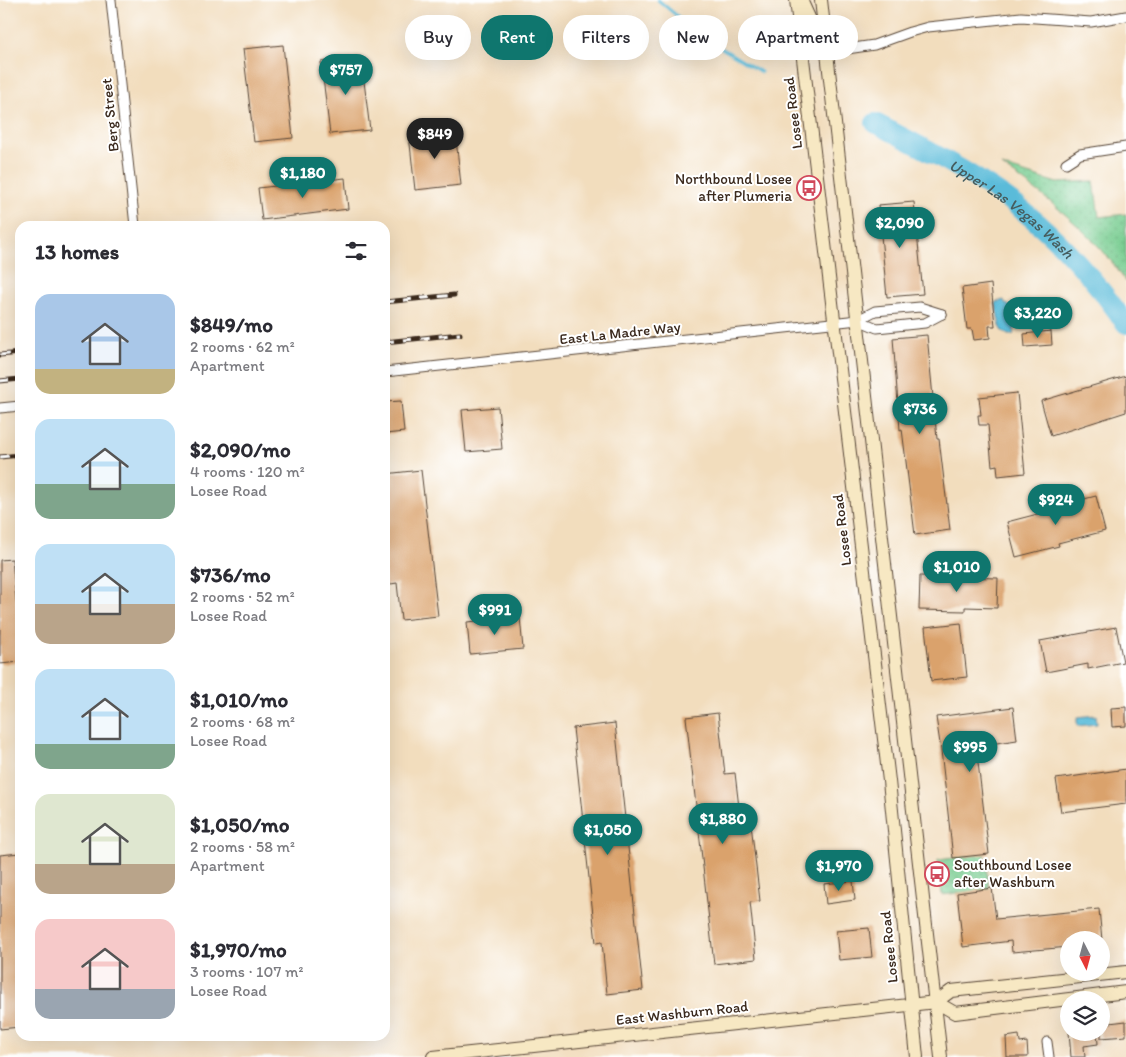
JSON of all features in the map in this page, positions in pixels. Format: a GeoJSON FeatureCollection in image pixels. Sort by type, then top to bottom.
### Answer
{"type":"FeatureCollection","features":[{"type":"Feature","properties":{"kind":"main road","name":"Losee Road"},"geometry":{"type":"LineString","coordinates":[[796,0],[889,781],[917,1057]]}},
{"type":"Feature","properties":{"kind":"main road"},"geometry":{"type":"LineString","coordinates":[[801,0],[808,15]]}},
{"type":"Feature","properties":{"kind":"main road"},"geometry":{"type":"LineString","coordinates":[[821,0],[823,15]]}},
{"type":"Feature","properties":{"kind":"main road"},"geometry":{"type":"LineString","coordinates":[[828,60],[942,1057]]}},
{"type":"Feature","properties":{"kind":"main road","name":"East Washburn Road"},"geometry":{"type":"LineString","coordinates":[[433,1057],[936,1002],[951,991],[1126,972]]}},
{"type":"Feature","properties":{"kind":"main road"},"geometry":{"type":"LineString","coordinates":[[936,1002],[955,1013],[1126,992]]}},
{"type":"Feature","properties":{"kind":"street","name":"Berg Street"},"geometry":{"type":"LineString","coordinates":[[111,0],[134,221]]}},
{"type":"Feature","properties":{"kind":"street"},"geometry":{"type":"LineString","coordinates":[[858,47],[874,45],[928,27],[1021,17],[1091,22],[1126,16]]}},
{"type":"Feature","properties":{"kind":"street"},"geometry":{"type":"LineString","coordinates":[[1066,163],[1080,154],[1126,147]]}},
{"type":"Feature","properties":{"kind":"street","name":"East La Madre Way"},"geometry":{"type":"LineString","coordinates":[[390,371],[834,323],[858,320],[875,311],[920,307],[942,314],[925,323],[878,328],[858,320]]}},
{"type":"Feature","properties":{"kind":"street"},"geometry":{"type":"LineString","coordinates":[[0,408],[15,406]]}},
{"type":"Feature","properties":{"kind":"street"},"geometry":{"type":"LineString","coordinates":[[1047,1042],[1049,1057]]}},
{"type":"Feature","properties":{"kind":"green space"},"geometry":{"type":"Polygon","coordinates":[[[1002,166],[1057,183],[1094,181],[1099,217],[1126,214],[1126,282],[1111,260],[1077,225],[1041,194],[1002,166]]]}},
{"type":"Feature","properties":{"kind":"green space"},"geometry":{"type":"Polygon","coordinates":[[[985,854],[989,889],[942,895],[938,860],[985,854]]]}},
{"type":"Feature","properties":{"kind":"water"},"geometry":{"type":"Polygon","coordinates":[[[1004,300],[1005,303],[1017,311],[1013,335],[1008,335],[1001,330],[996,302],[1004,300]]]}},
{"type":"Feature","properties":{"kind":"water"},"geometry":{"type":"Polygon","coordinates":[[[1096,715],[1097,724],[1077,726],[1077,717],[1096,715]]]}},
{"type":"Feature","properties":{"kind":"building"},"geometry":{"type":"Polygon","coordinates":[[[283,45],[293,138],[254,142],[243,49],[283,45]]]}},
{"type":"Feature","properties":{"kind":"building"},"geometry":{"type":"Polygon","coordinates":[[[361,57],[370,130],[330,134],[321,62],[361,57]]]}},
{"type":"Feature","properties":{"kind":"building"},"geometry":{"type":"Polygon","coordinates":[[[455,130],[461,185],[415,190],[409,135],[455,130]]]}},
{"type":"Feature","properties":{"kind":"building"},"geometry":{"type":"Polygon","coordinates":[[[345,178],[348,209],[262,220],[258,188],[345,178]]]}},
{"type":"Feature","properties":{"kind":"building"},"geometry":{"type":"Polygon","coordinates":[[[914,202],[923,294],[887,297],[878,205],[914,202]]]}},
{"type":"Feature","properties":{"kind":"building"},"geometry":{"type":"Polygon","coordinates":[[[991,284],[995,326],[989,326],[990,338],[974,340],[972,329],[967,329],[962,288],[991,284]]]}},
{"type":"Feature","properties":{"kind":"building"},"geometry":{"type":"Polygon","coordinates":[[[1051,331],[1052,345],[1025,347],[1024,334],[1051,331]]]}},
{"type":"Feature","properties":{"kind":"building"},"geometry":{"type":"Polygon","coordinates":[[[927,335],[937,439],[939,439],[950,530],[915,535],[902,429],[900,430],[893,338],[927,335]]]}},
{"type":"Feature","properties":{"kind":"building"},"geometry":{"type":"Polygon","coordinates":[[[1126,376],[1126,412],[1051,436],[1041,401],[1126,376]]]}},
{"type":"Feature","properties":{"kind":"building"},"geometry":{"type":"Polygon","coordinates":[[[1017,393],[1025,473],[998,476],[997,465],[992,466],[988,425],[979,425],[978,415],[981,415],[979,397],[1017,393]]]}},
{"type":"Feature","properties":{"kind":"building"},"geometry":{"type":"Polygon","coordinates":[[[401,401],[404,432],[390,433],[390,402],[401,401]]]}},
{"type":"Feature","properties":{"kind":"building"},"geometry":{"type":"Polygon","coordinates":[[[498,407],[502,449],[466,452],[462,410],[498,407]]]}},
{"type":"Feature","properties":{"kind":"building"},"geometry":{"type":"Polygon","coordinates":[[[421,470],[438,616],[401,620],[397,583],[390,584],[390,473],[421,470]]]}},
{"type":"Feature","properties":{"kind":"building"},"geometry":{"type":"Polygon","coordinates":[[[1096,496],[1105,531],[1058,543],[1059,546],[1016,557],[1007,522],[1053,510],[1052,507],[1096,496]]]}},
{"type":"Feature","properties":{"kind":"building"},"geometry":{"type":"Polygon","coordinates":[[[12,559],[15,590],[15,662],[0,664],[0,560],[12,559]]]}},
{"type":"Feature","properties":{"kind":"building"},"geometry":{"type":"Polygon","coordinates":[[[920,576],[998,578],[997,608],[965,607],[965,611],[919,610],[920,576]]]}},
{"type":"Feature","properties":{"kind":"building"},"geometry":{"type":"Polygon","coordinates":[[[520,617],[523,649],[470,654],[467,622],[520,617]]]}},
{"type":"Feature","properties":{"kind":"building"},"geometry":{"type":"Polygon","coordinates":[[[961,623],[967,677],[931,681],[925,627],[961,623]]]}},
{"type":"Feature","properties":{"kind":"building"},"geometry":{"type":"Polygon","coordinates":[[[1116,627],[1123,662],[1088,669],[1088,664],[1046,672],[1040,641],[1116,627]]]}},
{"type":"Feature","properties":{"kind":"building"},"geometry":{"type":"Polygon","coordinates":[[[1013,707],[1017,740],[976,746],[989,854],[953,858],[936,717],[1013,707]]]}},
{"type":"Feature","properties":{"kind":"building"},"geometry":{"type":"Polygon","coordinates":[[[1126,707],[1126,726],[1112,727],[1111,708],[1126,707]]]}},
{"type":"Feature","properties":{"kind":"building"},"geometry":{"type":"Polygon","coordinates":[[[718,713],[725,774],[735,773],[741,825],[751,824],[760,901],[750,902],[756,959],[714,964],[686,717],[718,713]]]}},
{"type":"Feature","properties":{"kind":"building"},"geometry":{"type":"Polygon","coordinates":[[[615,723],[643,990],[607,994],[602,942],[596,943],[573,728],[615,723]]]}},
{"type":"Feature","properties":{"kind":"building"},"geometry":{"type":"Polygon","coordinates":[[[1126,769],[1126,804],[1061,812],[1056,779],[1126,769]]]}},
{"type":"Feature","properties":{"kind":"building"},"geometry":{"type":"Polygon","coordinates":[[[15,854],[15,1028],[0,1029],[0,855],[15,854]]]}},
{"type":"Feature","properties":{"kind":"building"},"geometry":{"type":"Polygon","coordinates":[[[853,881],[855,900],[826,904],[824,884],[853,881]]]}},
{"type":"Feature","properties":{"kind":"building"},"geometry":{"type":"Polygon","coordinates":[[[992,888],[996,919],[1099,909],[1101,931],[1060,931],[1060,948],[1012,952],[1011,941],[963,947],[957,893],[992,888]]]}},
{"type":"Feature","properties":{"kind":"building"},"geometry":{"type":"Polygon","coordinates":[[[869,928],[872,957],[839,960],[836,931],[869,928]]]}},
{"type":"Feature","properties":{"kind":"building"},"geometry":{"type":"Polygon","coordinates":[[[1126,1021],[1126,1036],[1110,1037],[1110,1023],[1126,1021]]]}},
{"type":"Feature","properties":{"kind":"building"},"geometry":{"type":"Polygon","coordinates":[[[1019,1035],[1020,1043],[1027,1042],[1028,1057],[1007,1057],[1006,1037],[1019,1035]]]}},
{"type":"Feature","properties":{"kind":"building"},"geometry":{"type":"Polygon","coordinates":[[[1070,1041],[1098,1041],[1098,1044],[1084,1046],[1085,1057],[1071,1057],[1070,1041]]]}},
{"type":"Feature","properties":{"kind":"waterway","name":"Upper Las Vegas Wash"},"geometry":{"type":"LineString","coordinates":[[658,0],[700,35],[761,72]]}},
{"type":"Feature","properties":{"kind":"waterway","name":"Upper Las Vegas Wash"},"geometry":{"type":"LineString","coordinates":[[875,123],[925,149],[990,187],[1023,211],[1072,256],[1126,324]]}},
{"type":"Feature","properties":{"kind":"railway"},"geometry":{"type":"LineString","coordinates":[[390,301],[454,295]]}},
{"type":"Feature","properties":{"kind":"railway"},"geometry":{"type":"LineString","coordinates":[[390,341],[460,334]]}},
{"type":"Feature","properties":{"kind":"railway"},"geometry":{"type":"LineString","coordinates":[[0,355],[15,354]]}},
{"type":"Feature","properties":{"kind":"railway"},"geometry":{"type":"LineString","coordinates":[[0,381],[15,380]]}},
{"type":"Feature","properties":{"kind":"railway"},"geometry":{"type":"LineString","coordinates":[[0,457],[15,456]]}},
{"type":"Feature","properties":{"kind":"place","name":"Northbound Losee after Plumeria"},"geometry":{"type":"Point","coordinates":[809,188]}},
{"type":"Feature","properties":{"kind":"place","name":"Southbound Losee after Washburn"},"geometry":{"type":"Point","coordinates":[937,874]}}]}
